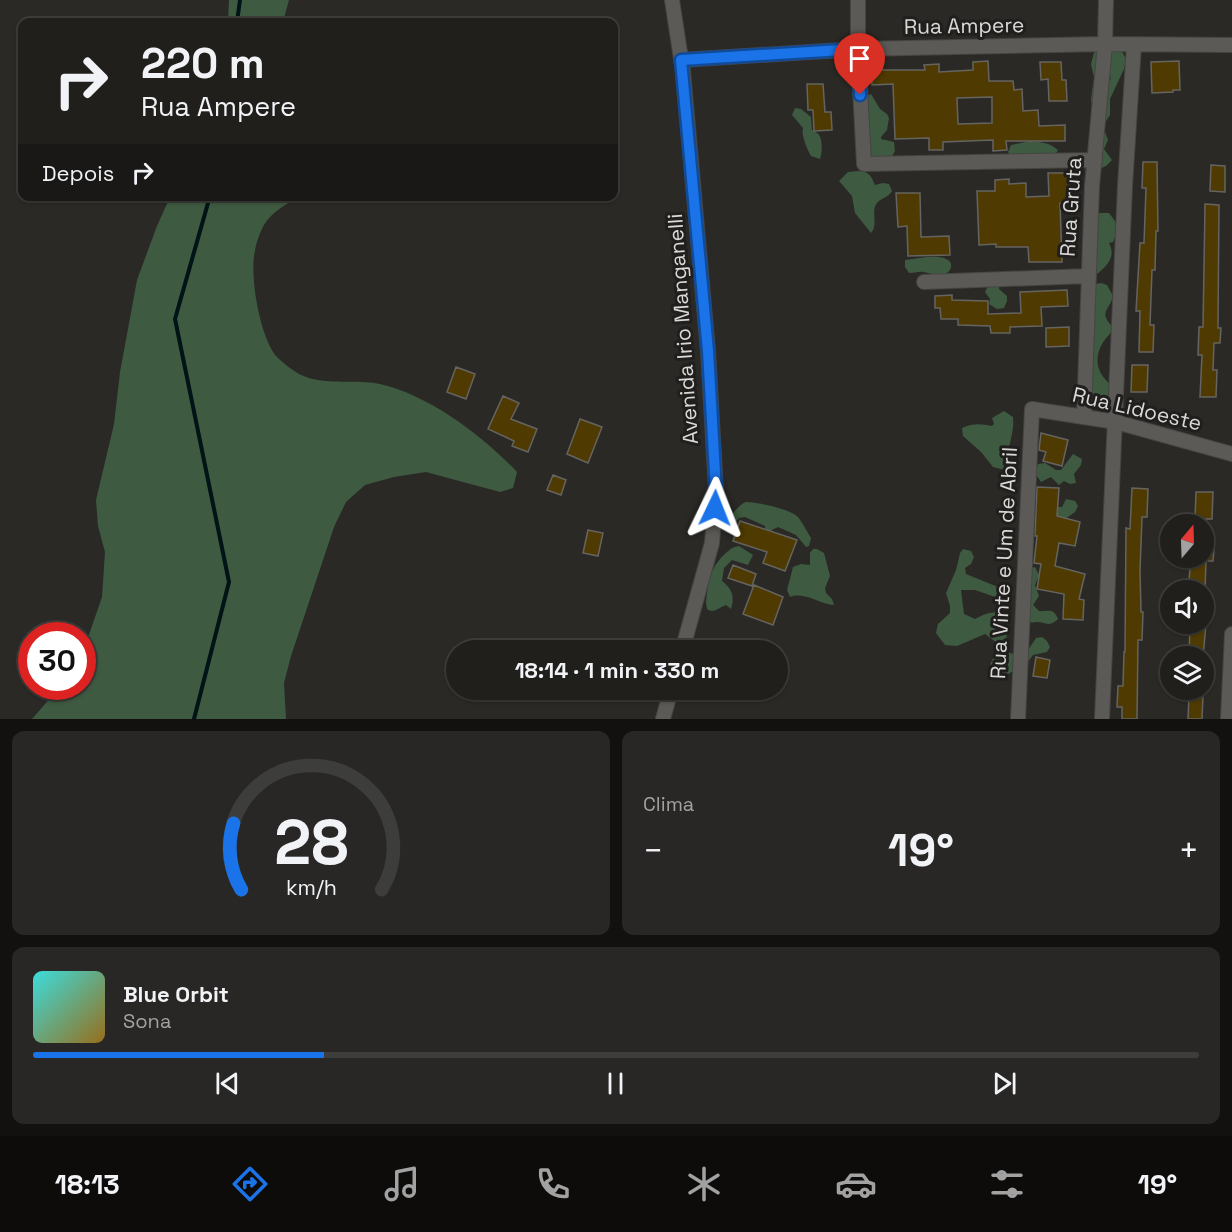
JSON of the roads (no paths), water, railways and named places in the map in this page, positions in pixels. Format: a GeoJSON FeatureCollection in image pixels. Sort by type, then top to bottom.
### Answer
{"type":"FeatureCollection","features":[{"type":"Feature","properties":{"kind":"street"},"geometry":{"type":"LineString","coordinates":[[858,0],[864,164],[1095,160]]}},
{"type":"Feature","properties":{"kind":"street","name":"Rua Gruta"},"geometry":{"type":"LineString","coordinates":[[1084,416],[1088,276],[1105,44],[1106,0]]}},
{"type":"Feature","properties":{"kind":"street","name":"Avenida Irio Manganelli"},"geometry":{"type":"LineString","coordinates":[[669,1],[681,60],[708,351],[716,491],[712,543],[685,640]]}},
{"type":"Feature","properties":{"kind":"street","name":"Rua Ampere"},"geometry":{"type":"LineString","coordinates":[[681,60],[858,49],[1105,44],[1232,45]]}},
{"type":"Feature","properties":{"kind":"street"},"geometry":{"type":"LineString","coordinates":[[1102,719],[1125,186],[1134,45]]}},
{"type":"Feature","properties":{"kind":"street"},"geometry":{"type":"LineString","coordinates":[[924,282],[1088,276]]}},
{"type":"Feature","properties":{"kind":"street","name":"Rua Lidoeste"},"geometry":{"type":"LineString","coordinates":[[1032,409],[1116,422],[1232,454]]}},
{"type":"Feature","properties":{"kind":"street","name":"Rua Vinte e Um de Abril"},"geometry":{"type":"LineString","coordinates":[[1018,719],[1032,409]]}},
{"type":"Feature","properties":{"kind":"street"},"geometry":{"type":"LineString","coordinates":[[1228,719],[1232,634]]}},
{"type":"Feature","properties":{"kind":"street"},"geometry":{"type":"LineString","coordinates":[[663,719],[668,700]]}},
{"type":"Feature","properties":{"kind":"waterway"},"geometry":{"type":"LineString","coordinates":[[238,18],[240,0]]}},
{"type":"Feature","properties":{"kind":"waterway"},"geometry":{"type":"LineString","coordinates":[[194,719],[229,582],[175,319],[209,201]]}}]}
